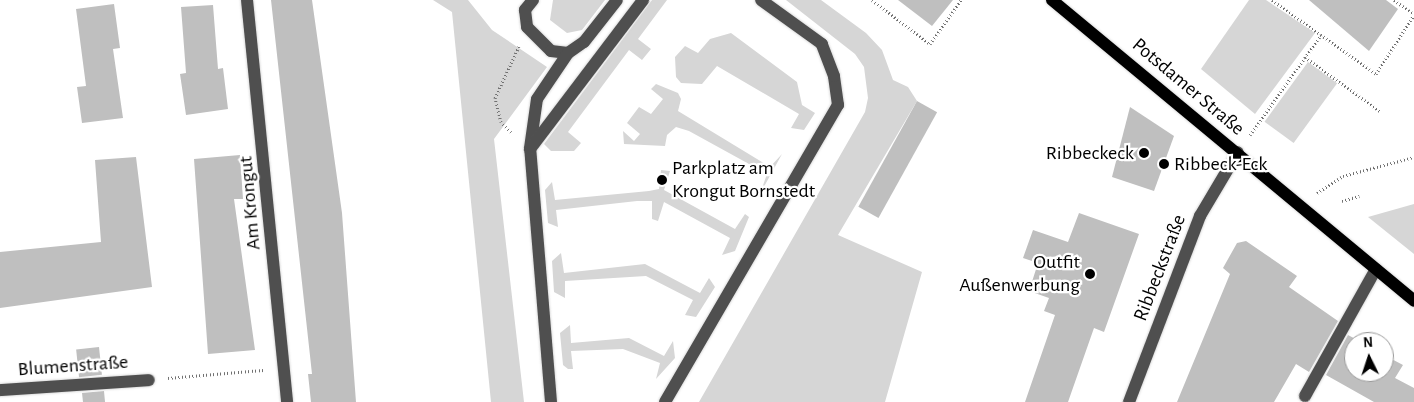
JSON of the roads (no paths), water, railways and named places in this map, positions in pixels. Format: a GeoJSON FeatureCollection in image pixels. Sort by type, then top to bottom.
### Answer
{"type":"FeatureCollection","features":[{"type":"Feature","properties":{"kind":"main road","name":"Potsdamer Straße"},"geometry":{"type":"LineString","coordinates":[[1052,0],[1238,152],[1414,301]]}},
{"type":"Feature","properties":{"kind":"street","name":"Am Krongut"},"geometry":{"type":"LineString","coordinates":[[247,0],[287,402]]}},
{"type":"Feature","properties":{"kind":"street"},"geometry":{"type":"LineString","coordinates":[[533,0],[525,10],[527,27],[551,51],[568,53]]}},
{"type":"Feature","properties":{"kind":"street"},"geometry":{"type":"LineString","coordinates":[[552,402],[530,149],[537,99],[568,53],[584,42],[617,0]]}},
{"type":"Feature","properties":{"kind":"street"},"geometry":{"type":"LineString","coordinates":[[530,149],[644,0]]}},
{"type":"Feature","properties":{"kind":"street"},"geometry":{"type":"LineString","coordinates":[[665,402],[838,105],[834,76],[822,44],[761,0]]}},
{"type":"Feature","properties":{"kind":"street","name":"Ribbeckstraße"},"geometry":{"type":"LineString","coordinates":[[1129,402],[1200,216],[1238,152]]}},
{"type":"Feature","properties":{"kind":"street"},"geometry":{"type":"LineString","coordinates":[[1305,396],[1376,269]]}},
{"type":"Feature","properties":{"kind":"street","name":"Blumenstraße"},"geometry":{"type":"LineString","coordinates":[[0,390],[153,380]]}},
{"type":"Feature","properties":{"kind":"place","name":"Ribbeckeck"},"geometry":{"type":"Point","coordinates":[1144,153]}},
{"type":"Feature","properties":{"kind":"place","name":"Ribbeck-Eck"},"geometry":{"type":"Point","coordinates":[1164,164]}},
{"type":"Feature","properties":{"kind":"place","name":"Parkplatz am Krongut Bornstedt"},"geometry":{"type":"Point","coordinates":[662,180]}},
{"type":"Feature","properties":{"kind":"place","name":"Outfit Außenwerbung"},"geometry":{"type":"Point","coordinates":[1090,274]}}]}
